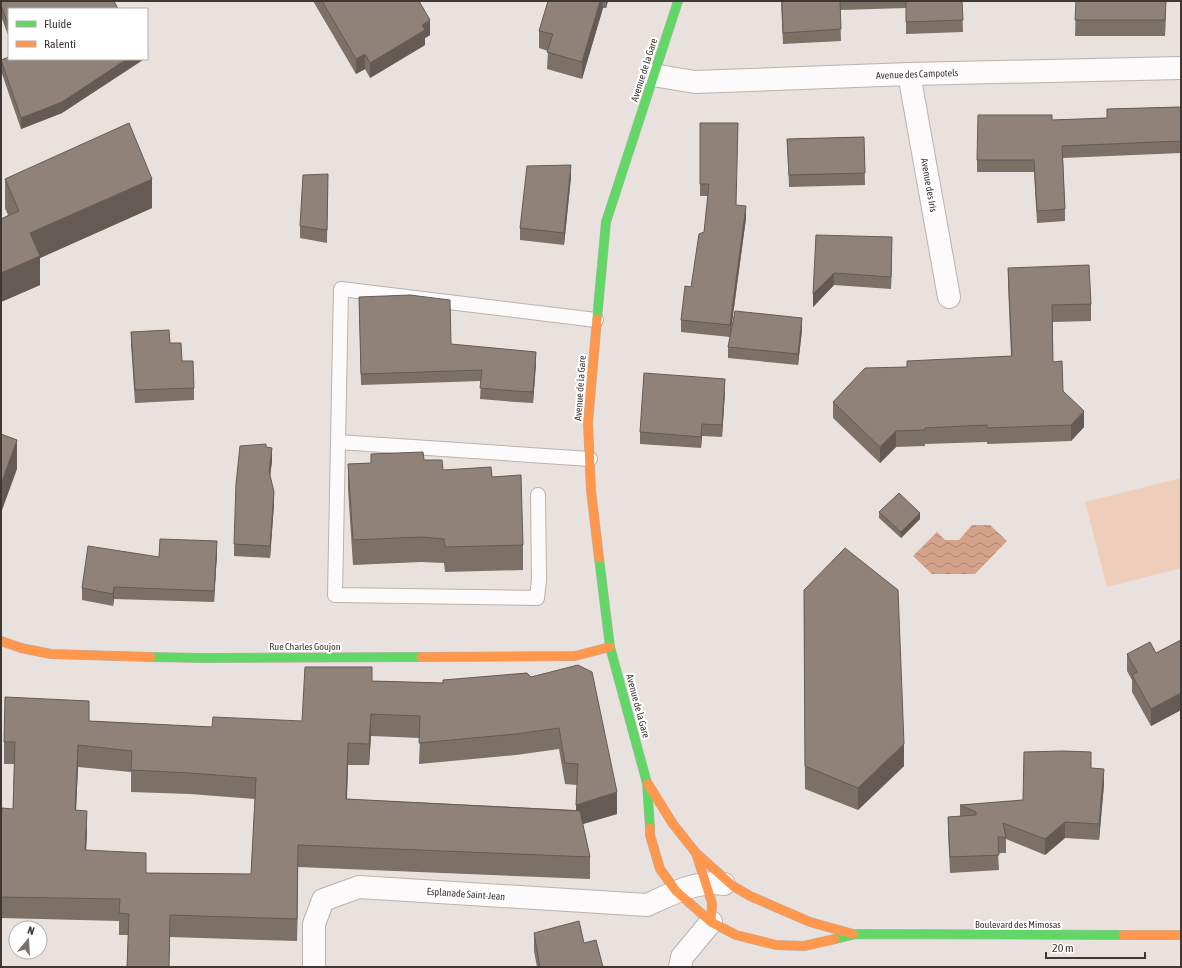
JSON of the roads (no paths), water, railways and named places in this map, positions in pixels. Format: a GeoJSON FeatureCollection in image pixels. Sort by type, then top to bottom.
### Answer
{"type":"FeatureCollection","features":[{"type":"Feature","properties":{"kind":"street","name":"Avenue de la Gare"},"geometry":{"type":"LineString","coordinates":[[678,1],[606,222],[596,320],[588,423],[591,490],[610,647],[647,783],[650,835],[660,869],[676,892],[711,922]]}},
{"type":"Feature","properties":{"kind":"street","name":"Avenue des Campotels"},"geometry":{"type":"LineString","coordinates":[[653,75],[695,82],[909,74],[1181,68]]}},
{"type":"Feature","properties":{"kind":"street","name":"Avenue des Iris"},"geometry":{"type":"LineString","coordinates":[[909,74],[949,297]]}},
{"type":"Feature","properties":{"kind":"street","name":"Rue Charles Goujon"},"geometry":{"type":"LineString","coordinates":[[1,641],[21,648],[51,654],[203,658],[575,656],[610,647]]}},
{"type":"Feature","properties":{"kind":"street","name":"Avenue de la Gare"},"geometry":{"type":"LineString","coordinates":[[647,783],[673,824],[696,853],[733,886]]}},
{"type":"Feature","properties":{"kind":"street"},"geometry":{"type":"LineString","coordinates":[[680,967],[682,957],[711,922],[712,903],[696,853]]}},
{"type":"Feature","properties":{"kind":"street","name":"Esplanade Saint-Jean"},"geometry":{"type":"LineString","coordinates":[[314,967],[314,924],[324,900],[359,887],[647,905],[676,892],[705,884],[714,883],[733,886]]}},
{"type":"Feature","properties":{"kind":"street","name":"Boulevard des Mimosas"},"geometry":{"type":"LineString","coordinates":[[733,886],[750,896],[810,922],[856,934]]}},
{"type":"Feature","properties":{"kind":"street","name":"Boulevard des Mimosas"},"geometry":{"type":"LineString","coordinates":[[711,922],[736,935],[776,945],[804,946],[856,934],[1181,935]]}},
{"type":"Feature","properties":{"kind":"lane"},"geometry":{"type":"LineString","coordinates":[[538,495],[539,580],[537,598],[335,595],[341,289],[596,320]]}},
{"type":"Feature","properties":{"kind":"lane"},"geometry":{"type":"LineString","coordinates":[[338,442],[590,459]]}},
{"type":"Feature","properties":{"kind":"water"},"geometry":{"type":"Polygon","coordinates":[[[972,525],[990,525],[1007,541],[975,574],[932,574],[913,556],[937,532],[945,540],[959,540],[972,525]]]}}]}
